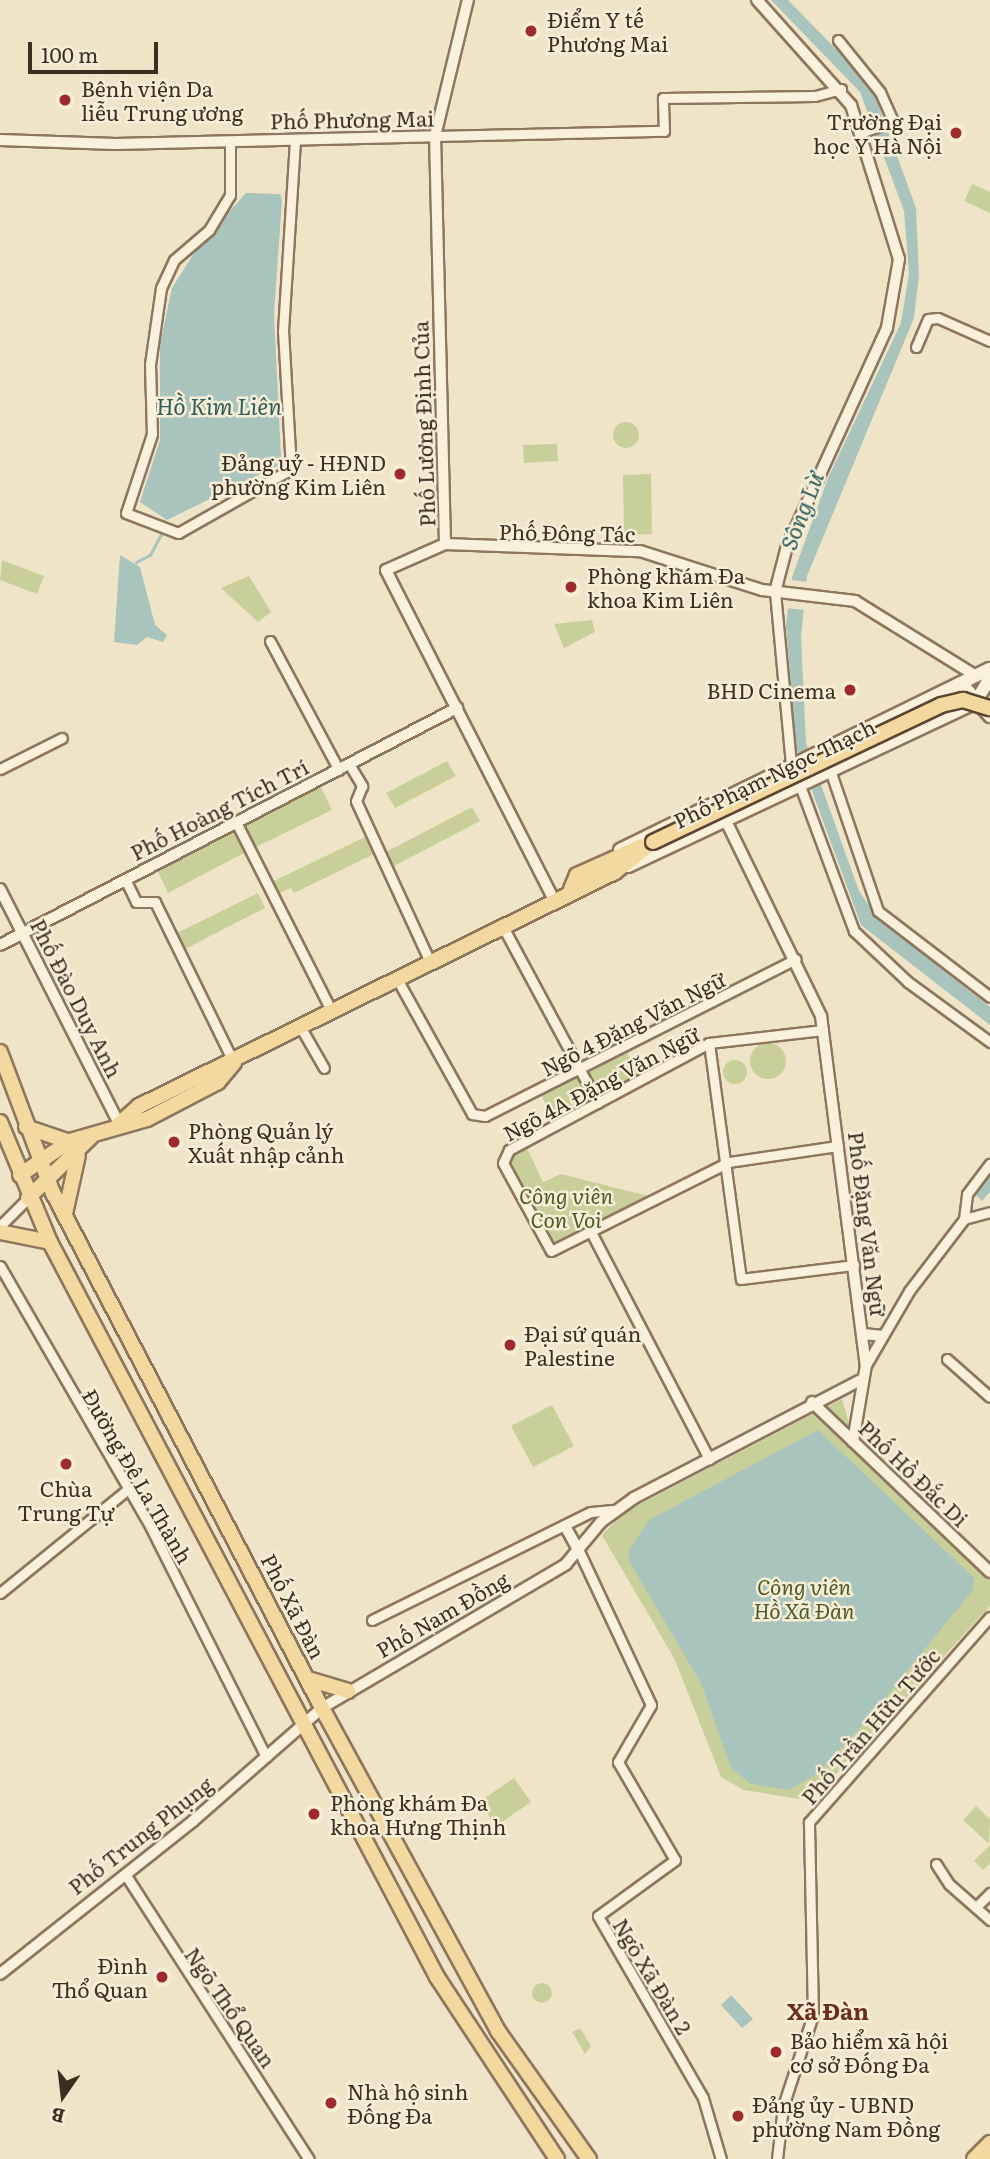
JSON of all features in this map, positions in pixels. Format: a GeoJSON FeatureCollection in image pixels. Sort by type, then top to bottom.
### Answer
{"type":"FeatureCollection","features":[{"type":"Feature","properties":{"kind":"main road","name":"Phố Phạm Ngọc Thạch"},"geometry":{"type":"LineString","coordinates":[[571,889],[577,875],[607,858],[820,749],[905,709],[962,684],[986,681],[990,669]]}},
{"type":"Feature","properties":{"kind":"main road"},"geometry":{"type":"LineString","coordinates":[[975,703],[986,681]]}},
{"type":"Feature","properties":{"kind":"main road"},"geometry":{"type":"LineString","coordinates":[[962,684],[975,703],[990,716]]}},
{"type":"Feature","properties":{"kind":"main road"},"geometry":{"type":"LineString","coordinates":[[607,858],[653,842],[941,705],[963,700],[990,708]]}},
{"type":"Feature","properties":{"kind":"main road","name":"Phố Phạm Ngọc Thạch"},"geometry":{"type":"LineString","coordinates":[[20,1175],[38,1159],[70,1141],[91,1137],[119,1124],[147,1119],[218,1082],[234,1063],[571,889],[615,872],[915,728],[975,703]]}},
{"type":"Feature","properties":{"kind":"main road"},"geometry":{"type":"LineString","coordinates":[[905,709],[915,728]]}},
{"type":"Feature","properties":{"kind":"main road"},"geometry":{"type":"LineString","coordinates":[[615,872],[653,842]]}},
{"type":"Feature","properties":{"kind":"main road","name":"Phố Xã Đàn"},"geometry":{"type":"LineString","coordinates":[[0,1052],[47,1180],[322,1708],[498,2031],[589,2159]]}},
{"type":"Feature","properties":{"kind":"main road"},"geometry":{"type":"LineString","coordinates":[[0,1122],[28,1198],[95,1331],[441,1985],[557,2159]]}},
{"type":"Feature","properties":{"kind":"main road"},"geometry":{"type":"LineString","coordinates":[[26,1127],[70,1141]]}},
{"type":"Feature","properties":{"kind":"main road","name":"Phố Phạm Ngọc Thạch"},"geometry":{"type":"LineString","coordinates":[[28,1198],[78,1155],[91,1137]]}},
{"type":"Feature","properties":{"kind":"main road"},"geometry":{"type":"LineString","coordinates":[[65,1214],[78,1155]]}},
{"type":"Feature","properties":{"kind":"main road"},"geometry":{"type":"LineString","coordinates":[[0,1232],[50,1242]]}},
{"type":"Feature","properties":{"kind":"main road"},"geometry":{"type":"LineString","coordinates":[[95,1331],[118,1317]]}},
{"type":"Feature","properties":{"kind":"main road"},"geometry":{"type":"LineString","coordinates":[[308,1679],[348,1692]]}},
{"type":"Feature","properties":{"kind":"main road"},"geometry":{"type":"LineString","coordinates":[[974,2159],[990,2143]]}},
{"type":"Feature","properties":{"kind":"street","name":"Phố Lương Định Của"},"geometry":{"type":"LineString","coordinates":[[468,0],[435,136],[445,544],[386,570],[553,898]]}},
{"type":"Feature","properties":{"kind":"street"},"geometry":{"type":"LineString","coordinates":[[757,0],[841,89],[866,131],[895,234],[896,291],[887,328],[780,565],[793,763]]}},
{"type":"Feature","properties":{"kind":"street"},"geometry":{"type":"LineString","coordinates":[[838,40],[880,92],[891,122],[866,131]]}},
{"type":"Feature","properties":{"kind":"street","name":"Phố Phương Mai"},"geometry":{"type":"LineString","coordinates":[[0,140],[230,141],[664,131],[663,98],[815,96],[841,89]]}},
{"type":"Feature","properties":{"kind":"street"},"geometry":{"type":"LineString","coordinates":[[230,141],[230,195],[209,230],[174,260],[161,288],[149,364],[152,434],[127,513],[178,533],[291,470],[283,331],[295,140]]}},
{"type":"Feature","properties":{"kind":"street"},"geometry":{"type":"LineString","coordinates":[[916,347],[928,319],[938,318],[990,341]]}},
{"type":"Feature","properties":{"kind":"street","name":"Phố Đông Tác"},"geometry":{"type":"LineString","coordinates":[[445,544],[640,551],[780,592],[855,601],[986,681]]}},
{"type":"Feature","properties":{"kind":"street"},"geometry":{"type":"LineString","coordinates":[[270,641],[344,767],[362,786],[356,801],[430,961]]}},
{"type":"Feature","properties":{"kind":"street"},"geometry":{"type":"LineString","coordinates":[[958,666],[962,684]]}},
{"type":"Feature","properties":{"kind":"street","name":"Phố Hoàng Tích Trí"},"geometry":{"type":"LineString","coordinates":[[0,946],[457,708]]}},
{"type":"Feature","properties":{"kind":"street"},"geometry":{"type":"LineString","coordinates":[[0,769],[62,738]]}},
{"type":"Feature","properties":{"kind":"street"},"geometry":{"type":"LineString","coordinates":[[830,770],[878,911],[990,997]]}},
{"type":"Feature","properties":{"kind":"street"},"geometry":{"type":"LineString","coordinates":[[799,783],[854,931],[897,974],[990,1042]]}},
{"type":"Feature","properties":{"kind":"street","name":"Phố Đặng Văn Ngữ"},"geometry":{"type":"LineString","coordinates":[[725,819],[796,959],[823,1030],[866,1365],[859,1381],[853,1441]]}},
{"type":"Feature","properties":{"kind":"street"},"geometry":{"type":"LineString","coordinates":[[236,822],[332,1012]]}},
{"type":"Feature","properties":{"kind":"street"},"geometry":{"type":"LineString","coordinates":[[125,879],[136,902],[155,902],[234,1063]]}},
{"type":"Feature","properties":{"kind":"street","name":"Phố Đào Duy Anh"},"geometry":{"type":"LineString","coordinates":[[0,889],[119,1124]]}},
{"type":"Feature","properties":{"kind":"street"},"geometry":{"type":"LineString","coordinates":[[502,925],[598,1103]]}},
{"type":"Feature","properties":{"kind":"street","name":"Ngõ 4 Đặng Văn Ngữ"},"geometry":{"type":"LineString","coordinates":[[397,979],[472,1114],[485,1116],[580,1071],[796,959]]}},
{"type":"Feature","properties":{"kind":"street"},"geometry":{"type":"LineString","coordinates":[[301,1028],[324,1068]]}},
{"type":"Feature","properties":{"kind":"street","name":"Ngõ 4A Đặng Văn Ngữ"},"geometry":{"type":"LineString","coordinates":[[591,1231],[551,1251],[503,1163],[503,1153],[709,1043],[823,1030]]}},
{"type":"Feature","properties":{"kind":"street"},"geometry":{"type":"LineString","coordinates":[[709,1043],[729,1162],[741,1279],[853,1265]]}},
{"type":"Feature","properties":{"kind":"street"},"geometry":{"type":"LineString","coordinates":[[709,1459],[591,1231],[729,1162],[838,1146]]}},
{"type":"Feature","properties":{"kind":"street"},"geometry":{"type":"LineString","coordinates":[[866,1365],[964,1219],[967,1194],[990,1164]]}},
{"type":"Feature","properties":{"kind":"street"},"geometry":{"type":"LineString","coordinates":[[0,1226],[28,1198]]}},
{"type":"Feature","properties":{"kind":"street"},"geometry":{"type":"LineString","coordinates":[[964,1219],[990,1212]]}},
{"type":"Feature","properties":{"kind":"street","name":"Đường Đê La Thành"},"geometry":{"type":"LineString","coordinates":[[0,1266],[17,1288],[128,1489],[265,1757]]}},
{"type":"Feature","properties":{"kind":"street"},"geometry":{"type":"LineString","coordinates":[[863,1334],[883,1336]]}},
{"type":"Feature","properties":{"kind":"street"},"geometry":{"type":"LineString","coordinates":[[947,1359],[990,1397]]}},
{"type":"Feature","properties":{"kind":"street"},"geometry":{"type":"LineString","coordinates":[[565,1525],[578,1549],[615,1510],[812,1402],[859,1381]]}},
{"type":"Feature","properties":{"kind":"street","name":"Phố Hồ Đắc Di"},"geometry":{"type":"LineString","coordinates":[[812,1402],[990,1572]]}},
{"type":"Feature","properties":{"kind":"street"},"geometry":{"type":"LineString","coordinates":[[0,1593],[128,1489]]}},
{"type":"Feature","properties":{"kind":"street"},"geometry":{"type":"LineString","coordinates":[[372,1620],[592,1512],[615,1510]]}},
{"type":"Feature","properties":{"kind":"street","name":"Phố Nam Đồng"},"geometry":{"type":"LineString","coordinates":[[302,1725],[322,1708],[348,1692],[565,1564],[578,1549]]}},
{"type":"Feature","properties":{"kind":"street","name":"Ngõ Xã Đàn 2"},"geometry":{"type":"LineString","coordinates":[[578,1549],[651,1705],[618,1762],[675,1860],[598,1916],[703,2098],[721,2159]]}},
{"type":"Feature","properties":{"kind":"street","name":"Phố Trần Hữu Tước"},"geometry":{"type":"LineString","coordinates":[[777,2159],[783,2106],[813,2015],[809,1822],[990,1617]]}},
{"type":"Feature","properties":{"kind":"street","name":"Phố Trung Phụng"},"geometry":{"type":"LineString","coordinates":[[0,1974],[125,1874],[302,1725]]}},
{"type":"Feature","properties":{"kind":"street"},"geometry":{"type":"LineString","coordinates":[[936,1864],[990,1920]]}},
{"type":"Feature","properties":{"kind":"street","name":"Ngõ Thổ Quan"},"geometry":{"type":"LineString","coordinates":[[125,1874],[309,2159]]}},
{"type":"Feature","properties":{"kind":"street"},"geometry":{"type":"LineString","coordinates":[[976,1907],[990,1893]]}},
{"type":"Feature","properties":{"kind":"green space"},"geometry":{"type":"Polygon","coordinates":[[[972,184],[990,192],[990,213],[964,201],[972,184]]]}},
{"type":"Feature","properties":{"kind":"green space"},"geometry":{"type":"Polygon","coordinates":[[[626,422],[635,426],[639,435],[635,444],[626,448],[617,444],[613,435],[617,426],[626,422]]]}},
{"type":"Feature","properties":{"kind":"green space"},"geometry":{"type":"Polygon","coordinates":[[[557,444],[558,461],[524,463],[523,445],[557,444]]]}},
{"type":"Feature","properties":{"kind":"green space"},"geometry":{"type":"Polygon","coordinates":[[[651,474],[652,534],[624,535],[623,475],[651,474]]]}},
{"type":"Feature","properties":{"kind":"green space"},"geometry":{"type":"Polygon","coordinates":[[[2,560],[44,576],[37,594],[0,580],[2,560]]]}},
{"type":"Feature","properties":{"kind":"green space"},"geometry":{"type":"Polygon","coordinates":[[[249,576],[271,612],[258,622],[221,588],[249,576]]]}},
{"type":"Feature","properties":{"kind":"green space"},"geometry":{"type":"Polygon","coordinates":[[[592,620],[595,632],[564,648],[554,624],[592,620]]]}},
{"type":"Feature","properties":{"kind":"green space"},"geometry":{"type":"Polygon","coordinates":[[[447,761],[456,776],[395,808],[386,793],[447,761]]]}},
{"type":"Feature","properties":{"kind":"green space"},"geometry":{"type":"Polygon","coordinates":[[[320,785],[332,810],[252,849],[240,824],[320,785]]]}},
{"type":"Feature","properties":{"kind":"green space"},"geometry":{"type":"Polygon","coordinates":[[[472,807],[480,821],[394,866],[386,852],[472,807]]]}},
{"type":"Feature","properties":{"kind":"green space"},"geometry":{"type":"Polygon","coordinates":[[[234,828],[246,852],[168,893],[156,868],[234,828]]]}},
{"type":"Feature","properties":{"kind":"green space"},"geometry":{"type":"Polygon","coordinates":[[[365,837],[374,854],[294,893],[291,888],[280,893],[274,881],[365,837]]]}},
{"type":"Feature","properties":{"kind":"green space"},"geometry":{"type":"Polygon","coordinates":[[[258,893],[265,908],[185,949],[177,933],[258,893]]]}},
{"type":"Feature","properties":{"kind":"green space"},"geometry":{"type":"Polygon","coordinates":[[[768,1043],[781,1048],[786,1061],[781,1074],[768,1079],[755,1074],[750,1061],[755,1048],[768,1043]]]}},
{"type":"Feature","properties":{"kind":"green space"},"geometry":{"type":"Polygon","coordinates":[[[627,1052],[639,1076],[599,1096],[587,1073],[627,1052]]]}},
{"type":"Feature","properties":{"kind":"green space"},"geometry":{"type":"Polygon","coordinates":[[[735,1060],[743,1064],[747,1072],[743,1080],[735,1084],[727,1080],[723,1072],[727,1064],[735,1060]]]}},
{"type":"Feature","properties":{"kind":"green space"},"geometry":{"type":"Polygon","coordinates":[[[576,1077],[589,1103],[554,1120],[541,1095],[576,1077]]]}},
{"type":"Feature","properties":{"kind":"green space","name":"Công viên Con Voi"},"geometry":{"type":"Polygon","coordinates":[[[526,1146],[543,1182],[561,1174],[652,1197],[552,1247],[506,1161],[526,1146]]]}},
{"type":"Feature","properties":{"kind":"green space"},"geometry":{"type":"Polygon","coordinates":[[[842,1399],[849,1423],[847,1427],[825,1408],[842,1399]]]}},
{"type":"Feature","properties":{"kind":"green space"},"geometry":{"type":"Polygon","coordinates":[[[552,1405],[574,1446],[533,1467],[511,1426],[552,1405]]]}},
{"type":"Feature","properties":{"kind":"green space","name":"Công viên Hồ Xã Đàn"},"geometry":{"type":"Polygon","coordinates":[[[813,1414],[990,1577],[990,1606],[818,1794],[800,1799],[744,1790],[721,1777],[675,1660],[602,1535],[625,1512],[813,1414]]]}},
{"type":"Feature","properties":{"kind":"green space"},"geometry":{"type":"Polygon","coordinates":[[[514,1778],[531,1802],[496,1826],[479,1802],[514,1778]]]}},
{"type":"Feature","properties":{"kind":"green space"},"geometry":{"type":"Polygon","coordinates":[[[976,1806],[990,1819],[989,1844],[963,1820],[976,1806]]]}},
{"type":"Feature","properties":{"kind":"green space"},"geometry":{"type":"Polygon","coordinates":[[[990,1845],[990,1863],[983,1870],[974,1861],[990,1845]]]}},
{"type":"Feature","properties":{"kind":"green space"},"geometry":{"type":"Polygon","coordinates":[[[542,1983],[549,1986],[552,1993],[549,2000],[542,2003],[535,2000],[532,1993],[535,1986],[542,1983]]]}},
{"type":"Feature","properties":{"kind":"green space"},"geometry":{"type":"Polygon","coordinates":[[[580,2028],[591,2046],[585,2054],[572,2032],[580,2028]]]}},
{"type":"Feature","properties":{"kind":"water"},"geometry":{"type":"Polygon","coordinates":[[[771,0],[788,0],[871,85],[916,208],[919,275],[914,318],[807,576],[801,637],[806,743],[859,891],[879,920],[990,1007],[990,1025],[861,925],[796,747],[786,625],[792,577],[828,478],[901,323],[909,273],[904,211],[860,92],[771,0]]]}},
{"type":"Feature","properties":{"kind":"water","name":"Hồ Kim Liên"},"geometry":{"type":"Polygon","coordinates":[[[246,193],[280,194],[282,200],[274,314],[281,457],[279,465],[167,520],[140,502],[160,440],[160,344],[172,288],[199,245],[246,193]]]}},
{"type":"Feature","properties":{"kind":"water"},"geometry":{"type":"Polygon","coordinates":[[[120,555],[140,567],[155,625],[167,635],[163,642],[147,637],[137,645],[114,642],[120,555]]]}},
{"type":"Feature","properties":{"kind":"water"},"geometry":{"type":"Polygon","coordinates":[[[990,1175],[990,1192],[982,1201],[975,1194],[990,1175]]]}},
{"type":"Feature","properties":{"kind":"water","name":"Công viên Hồ Xã Đàn"},"geometry":{"type":"Polygon","coordinates":[[[818,1430],[974,1578],[973,1590],[867,1720],[818,1773],[789,1790],[751,1784],[731,1768],[701,1683],[629,1561],[629,1550],[649,1520],[818,1430]]]}},
{"type":"Feature","properties":{"kind":"water"},"geometry":{"type":"Polygon","coordinates":[[[731,1995],[753,2019],[742,2028],[721,2005],[731,1995]]]}},
{"type":"Feature","properties":{"kind":"pier"},"geometry":{"type":"Polygon","coordinates":[[[788,580],[810,582],[807,610],[785,608],[788,580]]]}},
{"type":"Feature","properties":{"kind":"waterway"},"geometry":{"type":"LineString","coordinates":[[136,562],[150,555],[161,534]]}},
{"type":"Feature","properties":{"kind":"place","name":"Điểm Y tế Phương Mai"},"geometry":{"type":"Point","coordinates":[531,31]}},
{"type":"Feature","properties":{"kind":"place","name":"Bệnh viện Da liễu Trung ương"},"geometry":{"type":"Point","coordinates":[65,100]}},
{"type":"Feature","properties":{"kind":"place","name":"Trường Đại học Y Hà Nội"},"geometry":{"type":"Point","coordinates":[956,133]}},
{"type":"Feature","properties":{"kind":"place","name":"Đảng uỷ - HĐND phường Kim Liên"},"geometry":{"type":"Point","coordinates":[400,474]}},
{"type":"Feature","properties":{"kind":"place","name":"Phòng khám Đa khoa Kim Liên"},"geometry":{"type":"Point","coordinates":[571,587]}},
{"type":"Feature","properties":{"kind":"place","name":"BHD Cinema"},"geometry":{"type":"Point","coordinates":[850,690]}},
{"type":"Feature","properties":{"kind":"place","name":"Phòng Quản lý Xuất nhập cảnh"},"geometry":{"type":"Point","coordinates":[174,1142]}},
{"type":"Feature","properties":{"kind":"place","name":"Đại sứ quán Palestine"},"geometry":{"type":"Point","coordinates":[510,1345]}},
{"type":"Feature","properties":{"kind":"place","name":"Chùa Trung Tự"},"geometry":{"type":"Point","coordinates":[66,1464]}},
{"type":"Feature","properties":{"kind":"place","name":"Phòng khám Đa khoa Hưng Thịnh"},"geometry":{"type":"Point","coordinates":[314,1814]}},
{"type":"Feature","properties":{"kind":"place","name":"Đình Thổ Quan"},"geometry":{"type":"Point","coordinates":[162,1977]}},
{"type":"Feature","properties":{"kind":"place","name":"Bảo hiểm xã hội cơ sở Đống Đa"},"geometry":{"type":"Point","coordinates":[776,2052]}},
{"type":"Feature","properties":{"kind":"place","name":"Nhà hộ sinh Đống Đa"},"geometry":{"type":"Point","coordinates":[331,2103]}},
{"type":"Feature","properties":{"kind":"place","name":"Đảng ủy - UBND phường Nam Đồng"},"geometry":{"type":"Point","coordinates":[738,2116]}},
{"type":"Feature","properties":{"kind":"district","name":"Xã Đàn"},"geometry":{"type":"Point","coordinates":[828,2010]}},
{"type":"Feature","properties":{"kind":"water label","name":"Sông Lừ"},"geometry":{"type":"Point","coordinates":[801,510]}}]}
